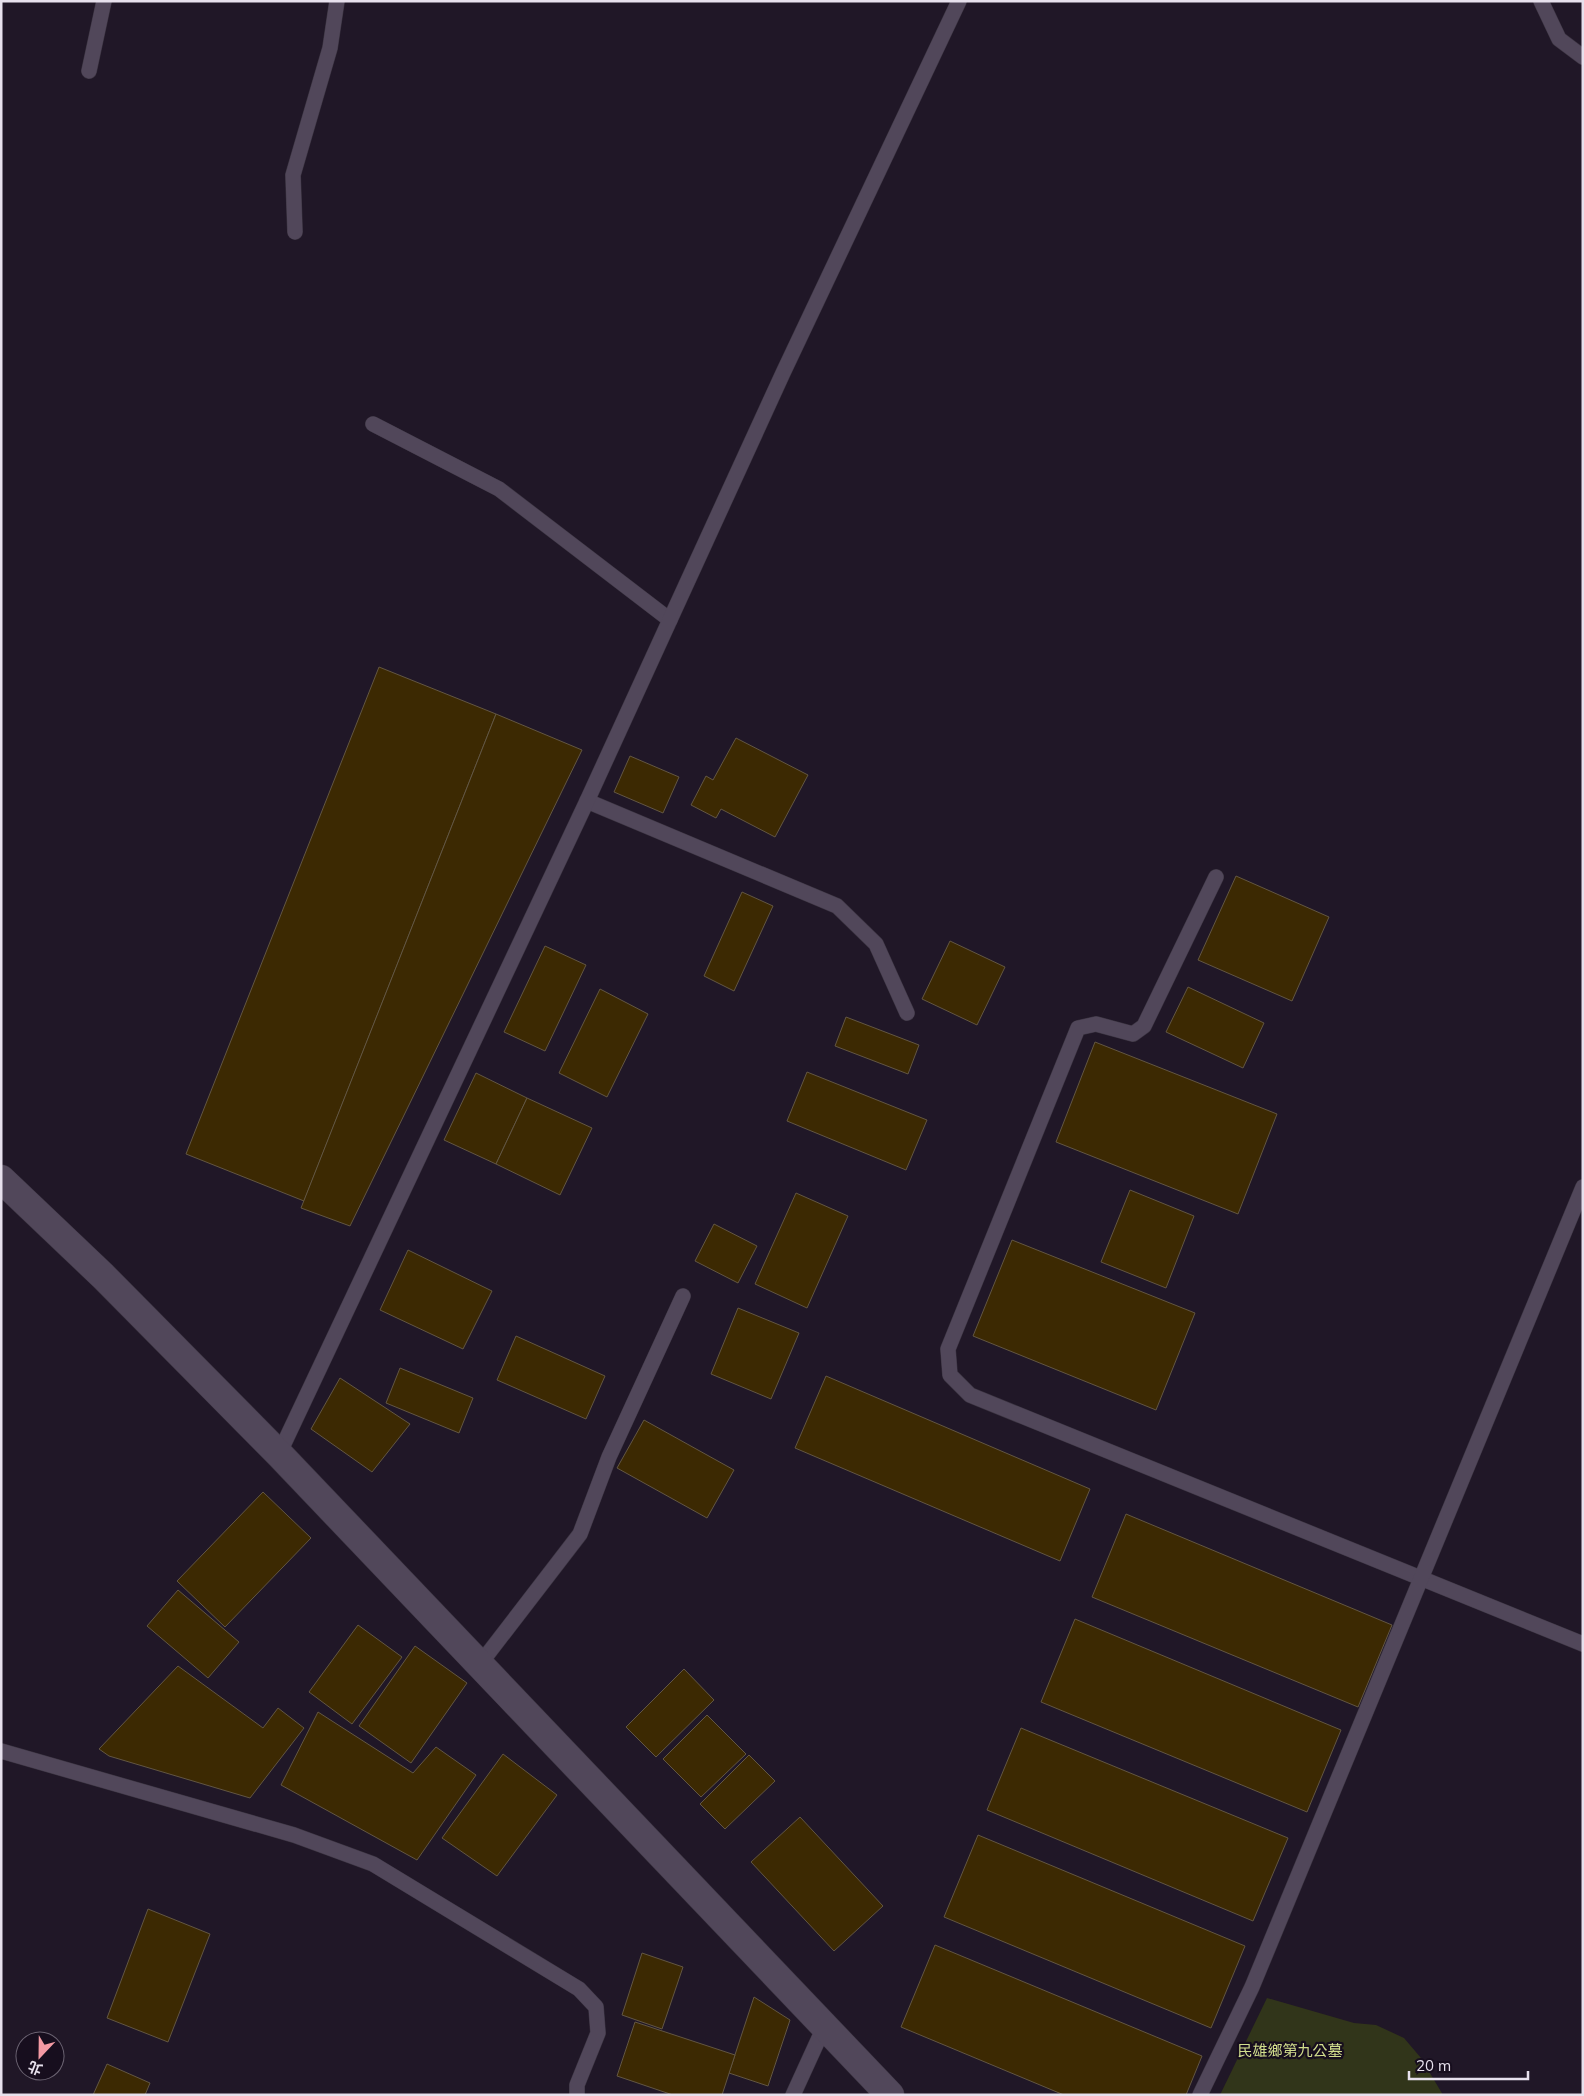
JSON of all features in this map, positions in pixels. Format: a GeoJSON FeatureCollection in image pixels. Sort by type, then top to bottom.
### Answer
{"type":"FeatureCollection","features":[{"type":"Feature","properties":{"kind":"street"},"geometry":{"type":"LineString","coordinates":[[1,1179],[103,1276],[280,1454],[890,2095]]}},
{"type":"Feature","properties":{"kind":"lane"},"geometry":{"type":"LineString","coordinates":[[89,71],[104,1]]}},
{"type":"Feature","properties":{"kind":"lane"},"geometry":{"type":"LineString","coordinates":[[295,232],[293,175],[330,48],[337,1]]}},
{"type":"Feature","properties":{"kind":"lane"},"geometry":{"type":"LineString","coordinates":[[280,1454],[587,801],[783,373],[959,1]]}},
{"type":"Feature","properties":{"kind":"lane"},"geometry":{"type":"LineString","coordinates":[[1541,1],[1559,39],[1583,57]]}},
{"type":"Feature","properties":{"kind":"lane"},"geometry":{"type":"LineString","coordinates":[[373,424],[499,489],[670,620]]}},
{"type":"Feature","properties":{"kind":"lane"},"geometry":{"type":"LineString","coordinates":[[587,801],[837,906],[876,944],[907,1013]]}},
{"type":"Feature","properties":{"kind":"lane"},"geometry":{"type":"LineString","coordinates":[[1216,877],[1144,1026],[1133,1034],[1096,1024],[1078,1028],[948,1348],[950,1375],[970,1395],[1583,1644]]}},
{"type":"Feature","properties":{"kind":"lane"},"geometry":{"type":"LineString","coordinates":[[1200,2095],[1252,1987],[1583,1188]]}},
{"type":"Feature","properties":{"kind":"lane"},"geometry":{"type":"LineString","coordinates":[[480,1664],[580,1534],[609,1457],[683,1296]]}},
{"type":"Feature","properties":{"kind":"lane"},"geometry":{"type":"LineString","coordinates":[[1,1751],[294,1836],[373,1864],[579,1989],[596,2007],[598,2033],[577,2084],[578,2095]]}},
{"type":"Feature","properties":{"kind":"lane"},"geometry":{"type":"LineString","coordinates":[[793,2095],[825,2025]]}},
{"type":"Feature","properties":{"kind":"green space","name":"民雄鄉第九公墓"},"geometry":{"type":"Polygon","coordinates":[[[1267,1998],[1354,2023],[1376,2025],[1404,2038],[1421,2058],[1443,2095],[1220,2095],[1267,1998]]]}},
{"type":"Feature","properties":{"kind":"building"},"geometry":{"type":"Polygon","coordinates":[[[379,667],[496,714],[304,1201],[186,1154],[379,667]]]}},
{"type":"Feature","properties":{"kind":"building"},"geometry":{"type":"Polygon","coordinates":[[[496,714],[582,750],[350,1226],[301,1208],[496,714]]]}},
{"type":"Feature","properties":{"kind":"building"},"geometry":{"type":"Polygon","coordinates":[[[736,738],[808,775],[775,837],[721,809],[716,818],[691,805],[706,776],[713,780],[736,738]]]}},
{"type":"Feature","properties":{"kind":"building"},"geometry":{"type":"Polygon","coordinates":[[[630,756],[679,777],[663,813],[614,792],[630,756]]]}},
{"type":"Feature","properties":{"kind":"building"},"geometry":{"type":"Polygon","coordinates":[[[1236,876],[1329,917],[1292,1001],[1198,960],[1236,876]]]}},
{"type":"Feature","properties":{"kind":"building"},"geometry":{"type":"Polygon","coordinates":[[[742,892],[773,906],[734,991],[704,976],[742,892]]]}},
{"type":"Feature","properties":{"kind":"building"},"geometry":{"type":"Polygon","coordinates":[[[950,941],[1005,967],[977,1025],[922,999],[950,941]]]}},
{"type":"Feature","properties":{"kind":"building"},"geometry":{"type":"Polygon","coordinates":[[[545,946],[586,965],[545,1051],[504,1032],[545,946]]]}},
{"type":"Feature","properties":{"kind":"building"},"geometry":{"type":"Polygon","coordinates":[[[1188,987],[1264,1023],[1243,1068],[1166,1032],[1188,987]]]}},
{"type":"Feature","properties":{"kind":"building"},"geometry":{"type":"Polygon","coordinates":[[[600,989],[648,1014],[607,1097],[559,1073],[600,989]]]}},
{"type":"Feature","properties":{"kind":"building"},"geometry":{"type":"Polygon","coordinates":[[[846,1017],[919,1045],[908,1074],[835,1046],[846,1017]]]}},
{"type":"Feature","properties":{"kind":"building"},"geometry":{"type":"Polygon","coordinates":[[[1095,1042],[1277,1114],[1238,1214],[1056,1142],[1095,1042]]]}},
{"type":"Feature","properties":{"kind":"building"},"geometry":{"type":"Polygon","coordinates":[[[807,1072],[927,1120],[906,1170],[787,1121],[807,1072]]]}},
{"type":"Feature","properties":{"kind":"building"},"geometry":{"type":"Polygon","coordinates":[[[476,1073],[527,1098],[496,1164],[444,1140],[476,1073]]]}},
{"type":"Feature","properties":{"kind":"building"},"geometry":{"type":"Polygon","coordinates":[[[527,1098],[592,1128],[560,1195],[496,1164],[527,1098]]]}},
{"type":"Feature","properties":{"kind":"building"},"geometry":{"type":"Polygon","coordinates":[[[1130,1190],[1194,1216],[1166,1288],[1101,1262],[1130,1190]]]}},
{"type":"Feature","properties":{"kind":"building"},"geometry":{"type":"Polygon","coordinates":[[[796,1193],[848,1216],[807,1308],[755,1284],[796,1193]]]}},
{"type":"Feature","properties":{"kind":"building"},"geometry":{"type":"Polygon","coordinates":[[[714,1224],[757,1246],[738,1283],[695,1261],[714,1224]]]}},
{"type":"Feature","properties":{"kind":"building"},"geometry":{"type":"Polygon","coordinates":[[[1012,1240],[1195,1313],[1156,1410],[973,1336],[1012,1240]]]}},
{"type":"Feature","properties":{"kind":"building"},"geometry":{"type":"Polygon","coordinates":[[[408,1250],[492,1291],[463,1349],[380,1310],[408,1250]]]}},
{"type":"Feature","properties":{"kind":"building"},"geometry":{"type":"Polygon","coordinates":[[[738,1308],[799,1333],[771,1399],[711,1374],[738,1308]]]}},
{"type":"Feature","properties":{"kind":"building"},"geometry":{"type":"Polygon","coordinates":[[[516,1336],[605,1376],[586,1419],[497,1380],[516,1336]]]}},
{"type":"Feature","properties":{"kind":"building"},"geometry":{"type":"Polygon","coordinates":[[[400,1368],[473,1398],[459,1433],[386,1403],[400,1368]]]}},
{"type":"Feature","properties":{"kind":"building"},"geometry":{"type":"Polygon","coordinates":[[[826,1376],[1090,1489],[1060,1561],[795,1448],[826,1376]]]}},
{"type":"Feature","properties":{"kind":"building"},"geometry":{"type":"Polygon","coordinates":[[[340,1378],[410,1424],[372,1472],[311,1429],[340,1378]]]}},
{"type":"Feature","properties":{"kind":"building"},"geometry":{"type":"Polygon","coordinates":[[[644,1420],[734,1470],[707,1518],[617,1468],[644,1420]]]}},
{"type":"Feature","properties":{"kind":"building"},"geometry":{"type":"Polygon","coordinates":[[[263,1492],[311,1538],[225,1627],[177,1581],[263,1492]]]}},
{"type":"Feature","properties":{"kind":"building"},"geometry":{"type":"Polygon","coordinates":[[[1126,1514],[1392,1625],[1358,1707],[1092,1597],[1126,1514]]]}},
{"type":"Feature","properties":{"kind":"building"},"geometry":{"type":"Polygon","coordinates":[[[178,1590],[239,1642],[208,1678],[147,1626],[178,1590]]]}},
{"type":"Feature","properties":{"kind":"building"},"geometry":{"type":"Polygon","coordinates":[[[1075,1619],[1341,1730],[1307,1812],[1041,1702],[1075,1619]]]}},
{"type":"Feature","properties":{"kind":"building"},"geometry":{"type":"Polygon","coordinates":[[[358,1625],[402,1657],[352,1724],[309,1692],[358,1625]]]}},
{"type":"Feature","properties":{"kind":"building"},"geometry":{"type":"Polygon","coordinates":[[[415,1646],[467,1683],[411,1763],[359,1726],[415,1646]]]}},
{"type":"Feature","properties":{"kind":"building"},"geometry":{"type":"Polygon","coordinates":[[[178,1666],[263,1728],[278,1708],[304,1728],[250,1798],[109,1756],[99,1749],[178,1666]]]}},
{"type":"Feature","properties":{"kind":"building"},"geometry":{"type":"Polygon","coordinates":[[[684,1669],[714,1700],[656,1757],[626,1727],[684,1669]]]}},
{"type":"Feature","properties":{"kind":"building"},"geometry":{"type":"Polygon","coordinates":[[[318,1712],[413,1773],[436,1747],[476,1775],[417,1860],[281,1785],[318,1712]]]}},
{"type":"Feature","properties":{"kind":"building"},"geometry":{"type":"Polygon","coordinates":[[[707,1715],[746,1754],[701,1797],[663,1759],[707,1715]]]}},
{"type":"Feature","properties":{"kind":"building"},"geometry":{"type":"Polygon","coordinates":[[[1021,1728],[1288,1838],[1253,1921],[987,1810],[1021,1728]]]}},
{"type":"Feature","properties":{"kind":"building"},"geometry":{"type":"Polygon","coordinates":[[[503,1754],[557,1795],[497,1876],[442,1838],[503,1754]]]}},
{"type":"Feature","properties":{"kind":"building"},"geometry":{"type":"Polygon","coordinates":[[[749,1755],[775,1781],[725,1829],[700,1804],[749,1755]]]}},
{"type":"Feature","properties":{"kind":"building"},"geometry":{"type":"Polygon","coordinates":[[[800,1817],[883,1906],[834,1951],[751,1862],[800,1817]]]}},
{"type":"Feature","properties":{"kind":"building"},"geometry":{"type":"Polygon","coordinates":[[[978,1835],[1245,1946],[1211,2028],[944,1917],[978,1835]]]}},
{"type":"Feature","properties":{"kind":"building"},"geometry":{"type":"Polygon","coordinates":[[[148,1909],[210,1934],[168,2042],[107,2018],[148,1909]]]}},
{"type":"Feature","properties":{"kind":"building"},"geometry":{"type":"Polygon","coordinates":[[[935,1945],[1202,2056],[1186,2095],[1064,2095],[901,2027],[935,1945]]]}},
{"type":"Feature","properties":{"kind":"building"},"geometry":{"type":"Polygon","coordinates":[[[642,1953],[683,1967],[662,2029],[622,2015],[642,1953]]]}},
{"type":"Feature","properties":{"kind":"building"},"geometry":{"type":"Polygon","coordinates":[[[754,1997],[790,2020],[768,2086],[729,2073],[754,1997]]]}},
{"type":"Feature","properties":{"kind":"building"},"geometry":{"type":"Polygon","coordinates":[[[635,2022],[735,2055],[722,2095],[673,2095],[617,2076],[635,2022]]]}},
{"type":"Feature","properties":{"kind":"building"},"geometry":{"type":"Polygon","coordinates":[[[107,2064],[150,2083],[145,2095],[93,2095],[107,2064]]]}}]}
